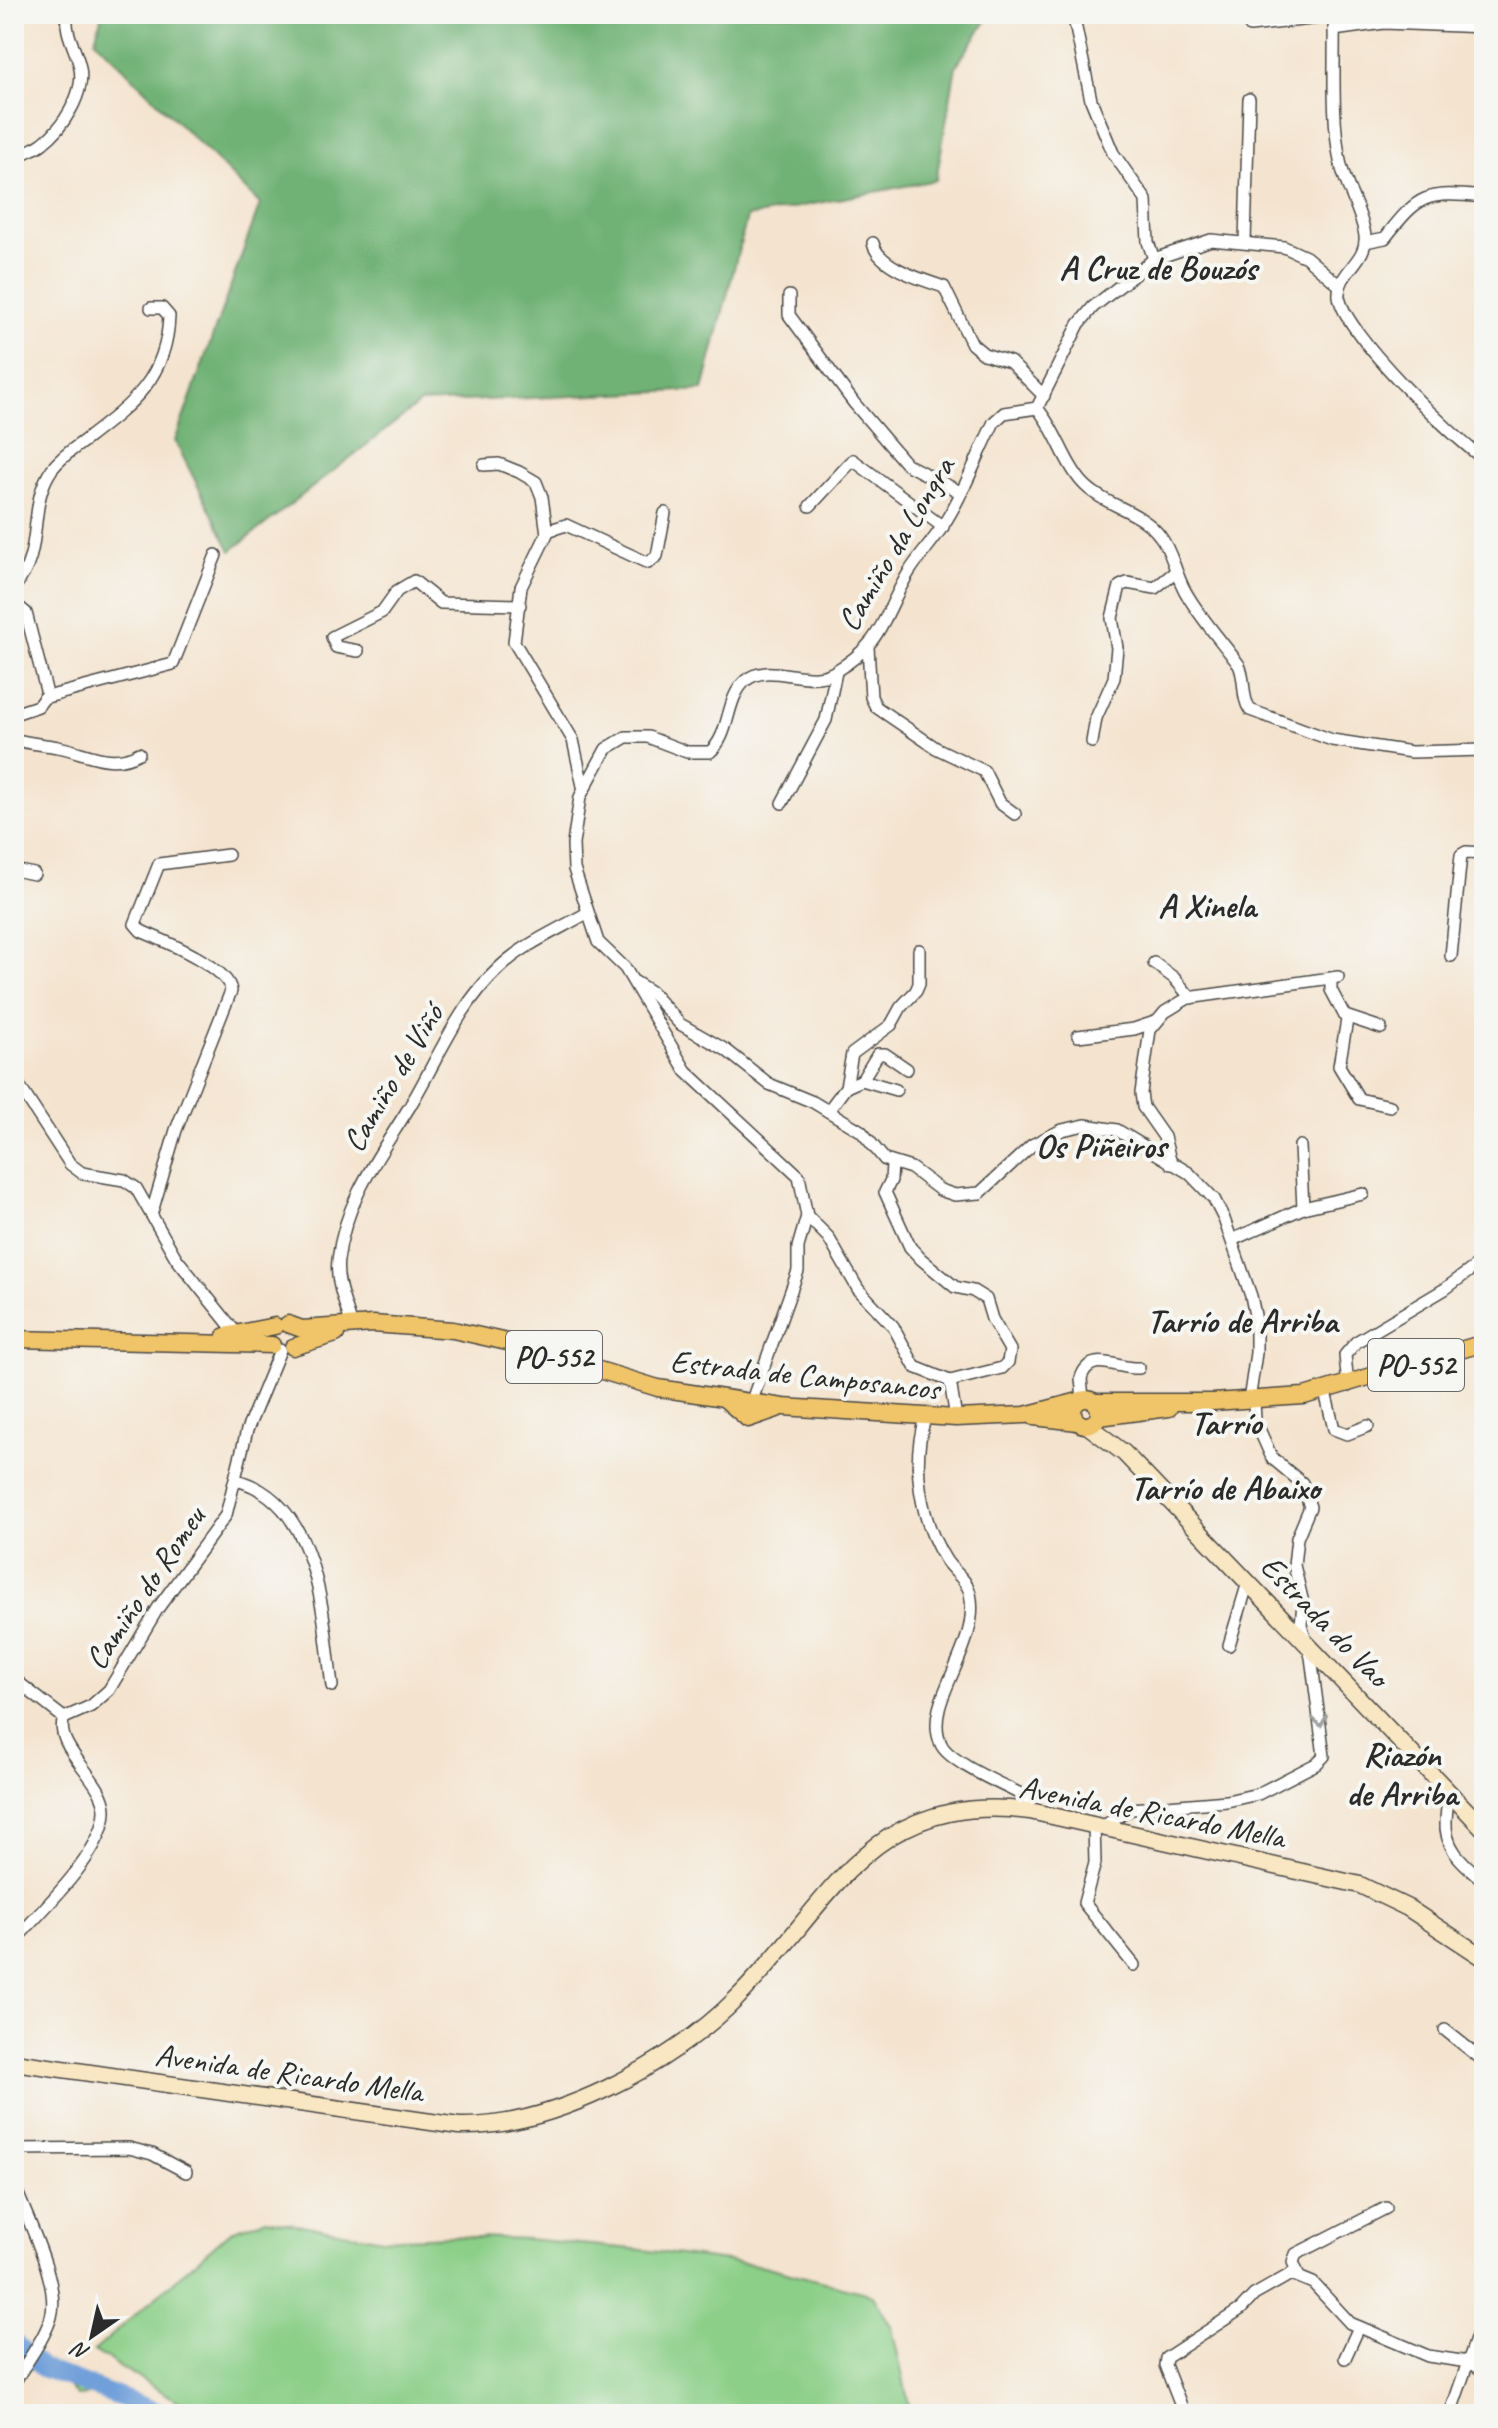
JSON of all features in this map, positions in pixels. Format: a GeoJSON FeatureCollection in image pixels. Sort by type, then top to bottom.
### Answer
{"type":"FeatureCollection","features":[{"type":"Feature","properties":{"kind":"main road","name":"Estrada de Camposancos"},"geometry":{"type":"LineString","coordinates":[[176,1343],[281,1325],[302,1329],[397,1326],[478,1334],[645,1385],[726,1400],[750,1412],[783,1407],[925,1418],[1089,1412],[1251,1401],[1325,1392],[1484,1343]]}},
{"type":"Feature","properties":{"kind":"main road"},"geometry":{"type":"LineString","coordinates":[[281,1325],[297,1334],[282,1348],[270,1333],[281,1325]]}},
{"type":"Feature","properties":{"kind":"main road","name":"Estrada de Camposancos"},"geometry":{"type":"LineString","coordinates":[[14,1339],[282,1348],[353,1331],[397,1326]]}},
{"type":"Feature","properties":{"kind":"main road","name":"Estrada de Camposancos"},"geometry":{"type":"LineString","coordinates":[[1089,1412],[1122,1415],[1213,1402]]}},
{"type":"Feature","properties":{"kind":"main road","name":"Estrada do Vao"},"geometry":{"type":"LineString","coordinates":[[1089,1412],[1110,1431],[1124,1453]]}},
{"type":"Feature","properties":{"kind":"main road","name":"Estrada do Vao"},"geometry":{"type":"LineString","coordinates":[[1089,1412],[1124,1453],[1484,1829]]}},
{"type":"Feature","properties":{"kind":"main road"},"geometry":{"type":"LineString","coordinates":[[1110,1431],[1122,1415]]}},
{"type":"Feature","properties":{"kind":"main road","name":"Avenida de Ricardo Mella"},"geometry":{"type":"LineString","coordinates":[[14,2062],[459,2126],[494,2125],[555,2108],[673,2049],[723,2005],[777,1950],[854,1863],[896,1834],[938,1817],[965,1811],[1030,1811],[1360,1885],[1408,1908],[1484,1958]]}},
{"type":"Feature","properties":{"kind":"main road","name":"Avenida de Ricardo Mella"},"geometry":{"type":"LineString","coordinates":[[1456,1941],[1484,1967]]}},
{"type":"Feature","properties":{"kind":"main road","name":"Avenida de Ricardo Mella"},"geometry":{"type":"LineString","coordinates":[[615,2077],[723,2005]]}},
{"type":"Feature","properties":{"kind":"street"},"geometry":{"type":"LineString","coordinates":[[14,163],[21,152],[37,148],[56,132],[80,87],[81,69],[68,30],[68,14]]}},
{"type":"Feature","properties":{"kind":"street"},"geometry":{"type":"LineString","coordinates":[[1073,14],[1091,100],[1113,153],[1146,200],[1148,242],[1154,259]]}},
{"type":"Feature","properties":{"kind":"street"},"geometry":{"type":"LineString","coordinates":[[1250,26],[1319,18],[1327,14]]}},
{"type":"Feature","properties":{"kind":"street"},"geometry":{"type":"LineString","coordinates":[[1334,14],[1339,155],[1365,242],[1340,286],[1342,306],[1369,349],[1457,439],[1484,459]]}},
{"type":"Feature","properties":{"kind":"street"},"geometry":{"type":"LineString","coordinates":[[1453,27],[1484,19]]}},
{"type":"Feature","properties":{"kind":"street"},"geometry":{"type":"LineString","coordinates":[[1334,30],[1384,23],[1484,27]]}},
{"type":"Feature","properties":{"kind":"street"},"geometry":{"type":"LineString","coordinates":[[1245,242],[1249,99]]}},
{"type":"Feature","properties":{"kind":"street"},"geometry":{"type":"LineString","coordinates":[[1365,242],[1385,238],[1407,208],[1423,199],[1448,195],[1484,197]]}},
{"type":"Feature","properties":{"kind":"street"},"geometry":{"type":"LineString","coordinates":[[1340,286],[1296,251],[1245,242],[1211,240],[1154,259],[1093,307],[1079,324],[1037,408],[1053,427],[1079,480],[1114,505],[1146,520],[1163,539],[1175,572],[1203,620],[1239,665],[1250,710],[1332,740],[1411,752],[1484,750]]}},
{"type":"Feature","properties":{"kind":"street"},"geometry":{"type":"LineString","coordinates":[[873,243],[875,251],[905,272],[944,287],[972,344],[984,354],[1010,362],[1044,396]]}},
{"type":"Feature","properties":{"kind":"street"},"geometry":{"type":"LineString","coordinates":[[789,296],[789,315],[854,403],[906,464],[960,492]]}},
{"type":"Feature","properties":{"kind":"street"},"geometry":{"type":"LineString","coordinates":[[14,587],[30,566],[34,553],[36,506],[44,482],[64,456],[132,404],[164,355],[169,316],[162,308],[151,308]]}},
{"type":"Feature","properties":{"kind":"street","name":"Camiño da Longra"},"geometry":{"type":"LineString","coordinates":[[750,1412],[798,1271],[798,1247],[807,1216],[799,1176],[717,1097],[694,1080],[625,968],[598,942],[573,857],[583,786],[606,749],[626,737],[648,737],[687,752],[710,752],[722,737],[741,685],[753,676],[818,676],[836,672],[868,647],[886,623],[909,572],[943,527],[999,415],[1037,408]]}},
{"type":"Feature","properties":{"kind":"street"},"geometry":{"type":"LineString","coordinates":[[810,506],[853,460],[943,527]]}},
{"type":"Feature","properties":{"kind":"street"},"geometry":{"type":"LineString","coordinates":[[484,465],[509,467],[536,482],[547,531],[521,587],[516,649],[573,740],[583,786]]}},
{"type":"Feature","properties":{"kind":"street"},"geometry":{"type":"LineString","coordinates":[[547,531],[566,525],[648,563],[657,556],[665,513]]}},
{"type":"Feature","properties":{"kind":"street"},"geometry":{"type":"LineString","coordinates":[[14,714],[38,706],[47,697],[173,664],[216,555]]}},
{"type":"Feature","properties":{"kind":"street"},"geometry":{"type":"LineString","coordinates":[[1092,742],[1096,718],[1114,678],[1117,648],[1112,618],[1120,586],[1127,583],[1155,588],[1175,572]]}},
{"type":"Feature","properties":{"kind":"street"},"geometry":{"type":"LineString","coordinates":[[358,651],[336,647],[332,637],[382,612],[397,591],[414,581],[441,603],[520,605]]}},
{"type":"Feature","properties":{"kind":"street"},"geometry":{"type":"LineString","coordinates":[[14,603],[26,613],[47,697]]}},
{"type":"Feature","properties":{"kind":"street"},"geometry":{"type":"LineString","coordinates":[[868,647],[871,697],[876,707],[936,748],[984,771],[1000,803],[1015,814]]}},
{"type":"Feature","properties":{"kind":"street"},"geometry":{"type":"LineString","coordinates":[[782,803],[826,720],[836,672]]}},
{"type":"Feature","properties":{"kind":"street"},"geometry":{"type":"LineString","coordinates":[[14,739],[57,746],[94,759],[125,759],[139,753]]}},
{"type":"Feature","properties":{"kind":"street"},"geometry":{"type":"LineString","coordinates":[[1451,956],[1461,855],[1466,852],[1484,853]]}},
{"type":"Feature","properties":{"kind":"street"},"geometry":{"type":"LineString","coordinates":[[152,1212],[176,1130],[231,991],[226,979],[193,954],[141,931],[135,924],[159,864],[228,855]]}},
{"type":"Feature","properties":{"kind":"street"},"geometry":{"type":"LineString","coordinates":[[14,870],[34,874]]}},
{"type":"Feature","properties":{"kind":"street","name":"Camiño de Viñó"},"geometry":{"type":"LineString","coordinates":[[352,1326],[339,1283],[338,1260],[348,1215],[373,1161],[408,1109],[473,995],[518,952],[587,913]]}},
{"type":"Feature","properties":{"kind":"street"},"geometry":{"type":"LineString","coordinates":[[828,1111],[846,1087],[852,1054],[891,1025],[901,1007],[916,991],[919,984],[919,950]]}},
{"type":"Feature","properties":{"kind":"street"},"geometry":{"type":"LineString","coordinates":[[1154,963],[1191,998]]}},
{"type":"Feature","properties":{"kind":"street"},"geometry":{"type":"LineString","coordinates":[[1171,1164],[1164,1137],[1143,1107],[1141,1093],[1150,1030],[1173,1006],[1191,998],[1334,978],[1331,990],[1345,1016],[1339,1066],[1359,1099],[1390,1106]]}},
{"type":"Feature","properties":{"kind":"street"},"geometry":{"type":"LineString","coordinates":[[632,980],[651,992],[689,1031],[726,1050],[778,1089],[798,1095],[861,1131],[874,1149],[892,1164],[911,1168],[940,1190],[971,1195],[980,1193],[1048,1135],[1085,1125],[1117,1130],[1201,1183],[1214,1199],[1232,1240],[1256,1320],[1251,1401],[1255,1420],[1272,1458],[1302,1483],[1310,1507],[1297,1538],[1294,1565],[1303,1603],[1301,1625],[1308,1644],[1325,1752],[1316,1764],[1258,1794],[1227,1801],[1131,1809],[1098,1826],[1095,1863],[1084,1903],[1134,1965]]}},
{"type":"Feature","properties":{"kind":"street"},"geometry":{"type":"LineString","coordinates":[[1345,1016],[1381,1028]]}},
{"type":"Feature","properties":{"kind":"street"},"geometry":{"type":"LineString","coordinates":[[1078,1036],[1134,1029],[1155,1022]]}},
{"type":"Feature","properties":{"kind":"street"},"geometry":{"type":"LineString","coordinates":[[846,1087],[862,1080],[875,1057],[882,1053],[907,1069]]}},
{"type":"Feature","properties":{"kind":"street"},"geometry":{"type":"LineString","coordinates":[[14,1078],[70,1164],[82,1173],[131,1184],[152,1212],[176,1258],[235,1331]]}},
{"type":"Feature","properties":{"kind":"street"},"geometry":{"type":"LineString","coordinates":[[862,1080],[896,1090]]}},
{"type":"Feature","properties":{"kind":"street"},"geometry":{"type":"LineString","coordinates":[[1300,1146],[1303,1208]]}},
{"type":"Feature","properties":{"kind":"street"},"geometry":{"type":"LineString","coordinates":[[892,1164],[891,1180],[885,1192],[910,1247],[955,1287],[973,1291],[986,1299],[992,1319],[1010,1350],[1008,1362],[1002,1368],[950,1381],[956,1418]]}},
{"type":"Feature","properties":{"kind":"street"},"geometry":{"type":"LineString","coordinates":[[1232,1240],[1303,1208],[1363,1194]]}},
{"type":"Feature","properties":{"kind":"street","name":"Camiño da Longra"},"geometry":{"type":"LineString","coordinates":[[807,1216],[828,1237],[858,1289],[893,1326],[915,1367],[950,1381]]}},
{"type":"Feature","properties":{"kind":"street"},"geometry":{"type":"LineString","coordinates":[[1348,1386],[1345,1355],[1356,1342],[1445,1289],[1484,1260]]}},
{"type":"Feature","properties":{"kind":"street","name":"Camiño do Romeu"},"geometry":{"type":"LineString","coordinates":[[64,1718],[91,1706],[109,1690],[158,1608],[226,1515],[251,1420],[282,1348]]}},
{"type":"Feature","properties":{"kind":"street"},"geometry":{"type":"LineString","coordinates":[[1089,1412],[1081,1378],[1091,1365],[1098,1361],[1139,1368]]}},
{"type":"Feature","properties":{"kind":"street"},"geometry":{"type":"LineString","coordinates":[[1325,1392],[1334,1429],[1347,1434],[1368,1426]]}},
{"type":"Feature","properties":{"kind":"street"},"geometry":{"type":"LineString","coordinates":[[925,1418],[919,1438],[917,1476],[938,1546],[970,1592],[968,1644],[938,1707],[939,1742],[951,1756],[1028,1798],[1030,1811]]}},
{"type":"Feature","properties":{"kind":"street"},"geometry":{"type":"LineString","coordinates":[[236,1480],[248,1483],[274,1503],[305,1540],[318,1579],[332,1686]]}},
{"type":"Feature","properties":{"kind":"street"},"geometry":{"type":"LineString","coordinates":[[1229,1645],[1246,1589],[1251,1584]]}},
{"type":"Feature","properties":{"kind":"street"},"geometry":{"type":"LineString","coordinates":[[14,1679],[64,1718],[62,1732],[103,1798],[104,1817],[83,1861],[14,1941]]}},
{"type":"Feature","properties":{"kind":"street"},"geometry":{"type":"LineString","coordinates":[[1453,1796],[1448,1801],[1445,1837],[1462,1862],[1484,1881]]}},
{"type":"Feature","properties":{"kind":"street"},"geometry":{"type":"LineString","coordinates":[[1445,2030],[1484,2061]]}},
{"type":"Feature","properties":{"kind":"street"},"geometry":{"type":"LineString","coordinates":[[14,2149],[129,2148],[152,2154],[186,2172]]}},
{"type":"Feature","properties":{"kind":"street"},"geometry":{"type":"LineString","coordinates":[[14,2184],[43,2262],[53,2299],[52,2314],[15,2382]]}},
{"type":"Feature","properties":{"kind":"street"},"geometry":{"type":"LineString","coordinates":[[1386,2208],[1296,2254],[1293,2262],[1298,2274],[1313,2283],[1337,2311],[1359,2327],[1428,2356],[1468,2362],[1484,2371]]}},
{"type":"Feature","properties":{"kind":"street"},"geometry":{"type":"LineString","coordinates":[[1184,2414],[1165,2365],[1166,2358],[1241,2309],[1254,2295],[1298,2274]]}},
{"type":"Feature","properties":{"kind":"street"},"geometry":{"type":"LineString","coordinates":[[1450,2414],[1484,2316]]}},
{"type":"Feature","properties":{"kind":"street"},"geometry":{"type":"LineString","coordinates":[[1345,2358],[1359,2327]]}},
{"type":"Feature","properties":{"kind":"green space"},"geometry":{"type":"Polygon","coordinates":[[[102,14],[991,14],[956,66],[936,180],[747,217],[703,390],[420,403],[231,551],[175,441],[260,204],[95,40],[102,14]]]}},
{"type":"Feature","properties":{"kind":"green space"},"geometry":{"type":"Polygon","coordinates":[[[266,2219],[383,2239],[449,2236],[527,2239],[643,2250],[764,2266],[873,2295],[892,2328],[911,2414],[200,2414],[94,2351],[231,2231],[266,2219]]]}},
{"type":"Feature","properties":{"kind":"green space"},"geometry":{"type":"Polygon","coordinates":[[[69,2375],[104,2394],[77,2396],[61,2377],[69,2375]]]}},
{"type":"Feature","properties":{"kind":"waterway"},"geometry":{"type":"LineString","coordinates":[[14,2342],[42,2368],[164,2414]]}},
{"type":"Feature","properties":{"kind":"district","name":"A Cruz de Bouzós"},"geometry":{"type":"Point","coordinates":[1158,267]}},
{"type":"Feature","properties":{"kind":"district","name":"A Xinela"},"geometry":{"type":"Point","coordinates":[1207,905]}},
{"type":"Feature","properties":{"kind":"district","name":"Os Piñeiros"},"geometry":{"type":"Point","coordinates":[1101,1145]}},
{"type":"Feature","properties":{"kind":"district","name":"Tarrío de Arriba"},"geometry":{"type":"Point","coordinates":[1242,1320]}},
{"type":"Feature","properties":{"kind":"district","name":"Tarrío"},"geometry":{"type":"Point","coordinates":[1226,1422]}},
{"type":"Feature","properties":{"kind":"district","name":"Tarrío de Abaixo"},"geometry":{"type":"Point","coordinates":[1225,1487]}},
{"type":"Feature","properties":{"kind":"district","name":"Riazón de Arriba"},"geometry":{"type":"Point","coordinates":[1402,1774]}}]}
